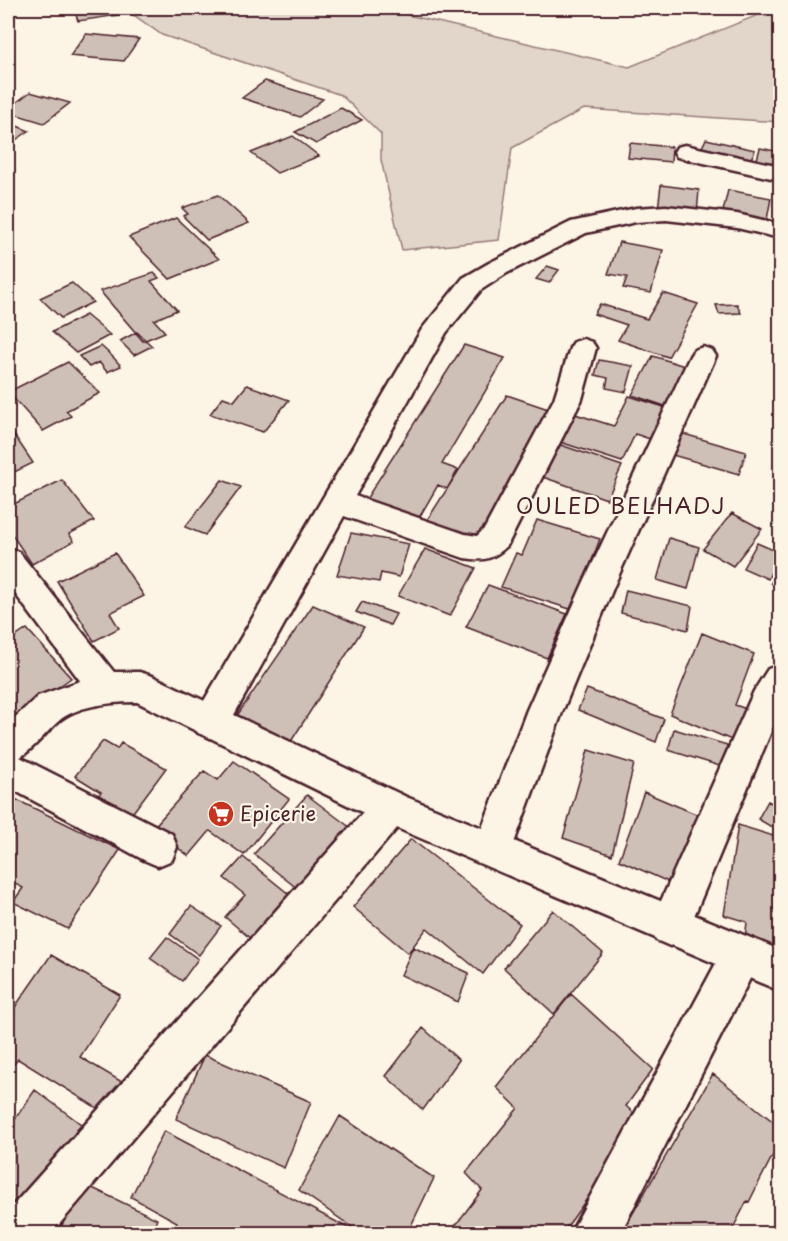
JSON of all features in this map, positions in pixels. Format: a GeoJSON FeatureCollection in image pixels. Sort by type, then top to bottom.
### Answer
{"type":"FeatureCollection","features":[{"type":"Feature","properties":{"kind":"street"},"geometry":{"type":"LineString","coordinates":[[685,152],[780,173]]}},
{"type":"Feature","properties":{"kind":"street"},"geometry":{"type":"LineString","coordinates":[[211,722],[435,329],[472,284],[498,268],[579,227],[636,215],[666,213],[697,215],[780,231]]}},
{"type":"Feature","properties":{"kind":"street"},"geometry":{"type":"LineString","coordinates":[[337,502],[464,546],[483,549],[496,537],[568,399],[583,348]]}},
{"type":"Feature","properties":{"kind":"street"},"geometry":{"type":"LineString","coordinates":[[493,849],[545,711],[593,597],[703,356]]}},
{"type":"Feature","properties":{"kind":"street"},"geometry":{"type":"LineString","coordinates":[[8,561],[105,687]]}},
{"type":"Feature","properties":{"kind":"street"},"geometry":{"type":"LineString","coordinates":[[670,926],[771,691],[780,680]]}},
{"type":"Feature","properties":{"kind":"street"},"geometry":{"type":"LineString","coordinates":[[8,747],[50,707],[105,687],[140,687],[391,808],[761,963],[594,1233]]}},
{"type":"Feature","properties":{"kind":"street"},"geometry":{"type":"LineString","coordinates":[[8,768],[158,847]]}},
{"type":"Feature","properties":{"kind":"street"},"geometry":{"type":"LineString","coordinates":[[19,1233],[391,808]]}},
{"type":"Feature","properties":{"kind":"shaded area"},"geometry":{"type":"Polygon","coordinates":[[[117,8],[378,8],[629,67],[773,9],[780,12],[780,122],[584,109],[512,148],[499,240],[402,250],[381,160],[381,134],[341,95],[162,35],[135,16],[117,8]]]}},
{"type":"Feature","properties":{"kind":"building"},"geometry":{"type":"Polygon","coordinates":[[[116,8],[119,15],[78,21],[75,12],[116,8]]]}},
{"type":"Feature","properties":{"kind":"building"},"geometry":{"type":"Polygon","coordinates":[[[86,34],[139,39],[124,61],[70,56],[86,34]]]}},
{"type":"Feature","properties":{"kind":"building"},"geometry":{"type":"Polygon","coordinates":[[[265,81],[323,99],[300,117],[242,98],[265,81]]]}},
{"type":"Feature","properties":{"kind":"building"},"geometry":{"type":"Polygon","coordinates":[[[30,92],[70,103],[44,123],[8,112],[8,109],[30,92]]]}},
{"type":"Feature","properties":{"kind":"building"},"geometry":{"type":"Polygon","coordinates":[[[341,108],[362,120],[316,144],[295,132],[341,108]]]}},
{"type":"Feature","properties":{"kind":"building"},"geometry":{"type":"Polygon","coordinates":[[[17,126],[29,131],[8,145],[8,132],[17,126]]]}},
{"type":"Feature","properties":{"kind":"building"},"geometry":{"type":"Polygon","coordinates":[[[293,136],[319,156],[277,173],[251,153],[293,136]]]}},
{"type":"Feature","properties":{"kind":"building"},"geometry":{"type":"Polygon","coordinates":[[[706,139],[755,150],[749,163],[700,151],[706,139]]]}},
{"type":"Feature","properties":{"kind":"building"},"geometry":{"type":"Polygon","coordinates":[[[630,143],[672,147],[671,162],[628,158],[630,143]]]}},
{"type":"Feature","properties":{"kind":"building"},"geometry":{"type":"Polygon","coordinates":[[[760,148],[780,152],[780,168],[756,163],[760,148]]]}},
{"type":"Feature","properties":{"kind":"building"},"geometry":{"type":"Polygon","coordinates":[[[661,185],[699,190],[697,214],[658,209],[661,185]]]}},
{"type":"Feature","properties":{"kind":"building"},"geometry":{"type":"Polygon","coordinates":[[[728,190],[771,198],[766,225],[722,216],[728,190]]]}},
{"type":"Feature","properties":{"kind":"building"},"geometry":{"type":"Polygon","coordinates":[[[218,195],[249,223],[207,240],[183,216],[188,214],[182,208],[218,195]]]}},
{"type":"Feature","properties":{"kind":"building"},"geometry":{"type":"Polygon","coordinates":[[[176,218],[219,259],[170,279],[129,237],[176,218]]]}},
{"type":"Feature","properties":{"kind":"building"},"geometry":{"type":"Polygon","coordinates":[[[619,242],[663,250],[651,293],[623,288],[627,277],[608,274],[619,242]]]}},
{"type":"Feature","properties":{"kind":"building"},"geometry":{"type":"Polygon","coordinates":[[[547,266],[559,270],[549,283],[536,279],[547,266]]]}},
{"type":"Feature","properties":{"kind":"building"},"geometry":{"type":"Polygon","coordinates":[[[154,273],[159,278],[151,281],[177,310],[154,320],[165,332],[143,341],[100,291],[154,273]]]}},
{"type":"Feature","properties":{"kind":"building"},"geometry":{"type":"Polygon","coordinates":[[[72,283],[93,302],[61,318],[40,298],[72,283]]]}},
{"type":"Feature","properties":{"kind":"building"},"geometry":{"type":"Polygon","coordinates":[[[663,293],[698,304],[668,357],[618,340],[627,325],[594,314],[600,304],[647,319],[663,293]]]}},
{"type":"Feature","properties":{"kind":"building"},"geometry":{"type":"Polygon","coordinates":[[[737,304],[741,313],[719,314],[716,305],[737,304]]]}},
{"type":"Feature","properties":{"kind":"building"},"geometry":{"type":"Polygon","coordinates":[[[86,315],[110,335],[76,353],[52,332],[86,315]]]}},
{"type":"Feature","properties":{"kind":"building"},"geometry":{"type":"Polygon","coordinates":[[[137,332],[152,346],[134,355],[120,341],[137,332]]]}},
{"type":"Feature","properties":{"kind":"building"},"geometry":{"type":"Polygon","coordinates":[[[464,345],[505,358],[442,464],[458,470],[447,489],[438,485],[416,523],[363,504],[464,345]]]}},
{"type":"Feature","properties":{"kind":"building"},"geometry":{"type":"Polygon","coordinates":[[[101,346],[121,366],[107,372],[99,362],[89,367],[79,356],[101,346]]]}},
{"type":"Feature","properties":{"kind":"building"},"geometry":{"type":"Polygon","coordinates":[[[653,356],[694,369],[674,409],[632,395],[653,356]]]}},
{"type":"Feature","properties":{"kind":"building"},"geometry":{"type":"Polygon","coordinates":[[[599,360],[633,366],[626,392],[606,388],[608,378],[595,375],[599,360]]]}},
{"type":"Feature","properties":{"kind":"building"},"geometry":{"type":"Polygon","coordinates":[[[68,362],[100,393],[66,411],[71,416],[43,431],[8,392],[68,362]]]}},
{"type":"Feature","properties":{"kind":"building"},"geometry":{"type":"Polygon","coordinates":[[[247,385],[289,400],[263,432],[210,414],[223,397],[234,401],[247,385]]]}},
{"type":"Feature","properties":{"kind":"building"},"geometry":{"type":"Polygon","coordinates":[[[507,395],[557,412],[481,543],[426,522],[507,395]]]}},
{"type":"Feature","properties":{"kind":"building"},"geometry":{"type":"Polygon","coordinates":[[[629,396],[667,408],[653,440],[635,434],[622,462],[560,442],[575,414],[614,426],[629,396]]]}},
{"type":"Feature","properties":{"kind":"building"},"geometry":{"type":"Polygon","coordinates":[[[8,426],[33,463],[8,475],[8,426]]]}},
{"type":"Feature","properties":{"kind":"building"},"geometry":{"type":"Polygon","coordinates":[[[677,432],[746,452],[739,474],[669,454],[677,432]]]}},
{"type":"Feature","properties":{"kind":"building"},"geometry":{"type":"Polygon","coordinates":[[[552,442],[622,466],[607,499],[534,474],[552,442]]]}},
{"type":"Feature","properties":{"kind":"building"},"geometry":{"type":"Polygon","coordinates":[[[62,480],[94,521],[69,534],[74,541],[32,564],[8,529],[8,507],[62,480]]]}},
{"type":"Feature","properties":{"kind":"building"},"geometry":{"type":"Polygon","coordinates":[[[222,480],[241,487],[205,535],[185,527],[222,480]]]}},
{"type":"Feature","properties":{"kind":"building"},"geometry":{"type":"Polygon","coordinates":[[[732,513],[762,529],[733,566],[703,549],[732,513]]]}},
{"type":"Feature","properties":{"kind":"building"},"geometry":{"type":"Polygon","coordinates":[[[537,520],[600,539],[573,610],[501,587],[516,553],[522,555],[537,520]]]}},
{"type":"Feature","properties":{"kind":"building"},"geometry":{"type":"Polygon","coordinates":[[[351,533],[409,544],[399,577],[381,573],[379,582],[337,575],[351,533]]]}},
{"type":"Feature","properties":{"kind":"building"},"geometry":{"type":"Polygon","coordinates":[[[669,538],[699,547],[688,589],[657,580],[669,538]]]}},
{"type":"Feature","properties":{"kind":"building"},"geometry":{"type":"Polygon","coordinates":[[[757,543],[780,553],[768,579],[743,568],[757,543]]]}},
{"type":"Feature","properties":{"kind":"building"},"geometry":{"type":"Polygon","coordinates":[[[425,549],[476,568],[450,616],[398,596],[425,549]]]}},
{"type":"Feature","properties":{"kind":"building"},"geometry":{"type":"Polygon","coordinates":[[[115,553],[144,596],[110,613],[119,628],[94,641],[57,581],[115,553]]]}},
{"type":"Feature","properties":{"kind":"building"},"geometry":{"type":"Polygon","coordinates":[[[780,566],[780,587],[771,583],[780,566]]]}},
{"type":"Feature","properties":{"kind":"building"},"geometry":{"type":"Polygon","coordinates":[[[488,585],[567,614],[547,658],[466,627],[488,585]]]}},
{"type":"Feature","properties":{"kind":"building"},"geometry":{"type":"Polygon","coordinates":[[[626,590],[692,606],[688,630],[621,613],[626,590]]]}},
{"type":"Feature","properties":{"kind":"building"},"geometry":{"type":"Polygon","coordinates":[[[362,602],[396,614],[390,625],[356,612],[362,602]]]}},
{"type":"Feature","properties":{"kind":"building"},"geometry":{"type":"Polygon","coordinates":[[[313,605],[364,627],[290,743],[236,717],[313,605]]]}},
{"type":"Feature","properties":{"kind":"building"},"geometry":{"type":"Polygon","coordinates":[[[27,629],[71,678],[8,723],[8,642],[27,629]]]}},
{"type":"Feature","properties":{"kind":"building"},"geometry":{"type":"Polygon","coordinates":[[[702,633],[754,654],[735,705],[752,711],[741,744],[670,714],[702,633]]]}},
{"type":"Feature","properties":{"kind":"building"},"geometry":{"type":"Polygon","coordinates":[[[587,689],[664,719],[656,742],[578,710],[587,689]]]}},
{"type":"Feature","properties":{"kind":"building"},"geometry":{"type":"Polygon","coordinates":[[[674,729],[727,745],[723,767],[668,750],[674,729]]]}},
{"type":"Feature","properties":{"kind":"building"},"geometry":{"type":"Polygon","coordinates":[[[103,741],[117,749],[121,743],[166,768],[125,823],[91,804],[101,792],[75,776],[103,741]]]}},
{"type":"Feature","properties":{"kind":"building"},"geometry":{"type":"Polygon","coordinates":[[[588,750],[634,764],[612,855],[563,838],[588,750]]]}},
{"type":"Feature","properties":{"kind":"building","name":"Epicerie"},"geometry":{"type":"Polygon","coordinates":[[[234,761],[289,799],[244,855],[210,831],[189,856],[152,829],[204,771],[218,780],[234,761]]]}},
{"type":"Feature","properties":{"kind":"building"},"geometry":{"type":"Polygon","coordinates":[[[644,792],[698,815],[675,885],[619,860],[644,792]]]}},
{"type":"Feature","properties":{"kind":"building"},"geometry":{"type":"Polygon","coordinates":[[[307,795],[355,831],[303,893],[254,854],[307,795]]]}},
{"type":"Feature","properties":{"kind":"building"},"geometry":{"type":"Polygon","coordinates":[[[17,800],[120,850],[68,929],[13,902],[23,888],[8,880],[8,813],[17,800]]]}},
{"type":"Feature","properties":{"kind":"building"},"geometry":{"type":"Polygon","coordinates":[[[768,801],[780,808],[780,832],[758,819],[768,801]]]}},
{"type":"Feature","properties":{"kind":"building"},"geometry":{"type":"Polygon","coordinates":[[[738,825],[780,838],[780,951],[745,939],[747,922],[724,915],[738,825]]]}},
{"type":"Feature","properties":{"kind":"building"},"geometry":{"type":"Polygon","coordinates":[[[411,839],[520,924],[483,974],[427,928],[408,953],[353,907],[411,839]]]}},
{"type":"Feature","properties":{"kind":"building"},"geometry":{"type":"Polygon","coordinates":[[[243,857],[295,899],[257,944],[225,917],[245,895],[224,878],[243,857]]]}},
{"type":"Feature","properties":{"kind":"building"},"geometry":{"type":"Polygon","coordinates":[[[191,906],[221,926],[199,955],[170,934],[191,906]]]}},
{"type":"Feature","properties":{"kind":"building"},"geometry":{"type":"Polygon","coordinates":[[[553,910],[603,953],[554,1014],[504,968],[553,910]]]}},
{"type":"Feature","properties":{"kind":"building"},"geometry":{"type":"Polygon","coordinates":[[[167,937],[198,959],[182,981],[150,958],[167,937]]]}},
{"type":"Feature","properties":{"kind":"building"},"geometry":{"type":"Polygon","coordinates":[[[413,947],[469,973],[458,1002],[401,975],[413,947]]]}},
{"type":"Feature","properties":{"kind":"building"},"geometry":{"type":"Polygon","coordinates":[[[51,955],[120,995],[80,1057],[132,1088],[113,1118],[18,1059],[14,1064],[8,1060],[8,1017],[51,955]]]}},
{"type":"Feature","properties":{"kind":"building"},"geometry":{"type":"Polygon","coordinates":[[[571,994],[653,1069],[626,1106],[642,1121],[562,1234],[449,1234],[482,1190],[466,1173],[518,1108],[496,1087],[571,994]]]}},
{"type":"Feature","properties":{"kind":"building"},"geometry":{"type":"Polygon","coordinates":[[[423,1028],[459,1060],[423,1110],[386,1076],[423,1028]]]}},
{"type":"Feature","properties":{"kind":"building"},"geometry":{"type":"Polygon","coordinates":[[[205,1055],[311,1102],[284,1168],[176,1119],[205,1055]]]}},
{"type":"Feature","properties":{"kind":"building"},"geometry":{"type":"Polygon","coordinates":[[[713,1074],[780,1127],[780,1141],[749,1202],[747,1201],[730,1234],[621,1234],[713,1074]]]}},
{"type":"Feature","properties":{"kind":"building"},"geometry":{"type":"Polygon","coordinates":[[[35,1090],[81,1124],[9,1230],[8,1129],[35,1090]]]}},
{"type":"Feature","properties":{"kind":"building"},"geometry":{"type":"Polygon","coordinates":[[[340,1116],[434,1178],[407,1234],[362,1234],[299,1190],[340,1116]]]}},
{"type":"Feature","properties":{"kind":"building"},"geometry":{"type":"Polygon","coordinates":[[[164,1131],[350,1229],[349,1234],[172,1234],[177,1222],[131,1197],[164,1131]]]}},
{"type":"Feature","properties":{"kind":"building"},"geometry":{"type":"Polygon","coordinates":[[[82,1183],[157,1219],[151,1234],[58,1234],[82,1183]]]}},
{"type":"Feature","properties":{"kind":"place","name":"Epicerie"},"geometry":{"type":"Point","coordinates":[221,814]}},
{"type":"Feature","properties":{"kind":"district","name":"OULED BELHADJ"},"geometry":{"type":"Point","coordinates":[621,506]}}]}
